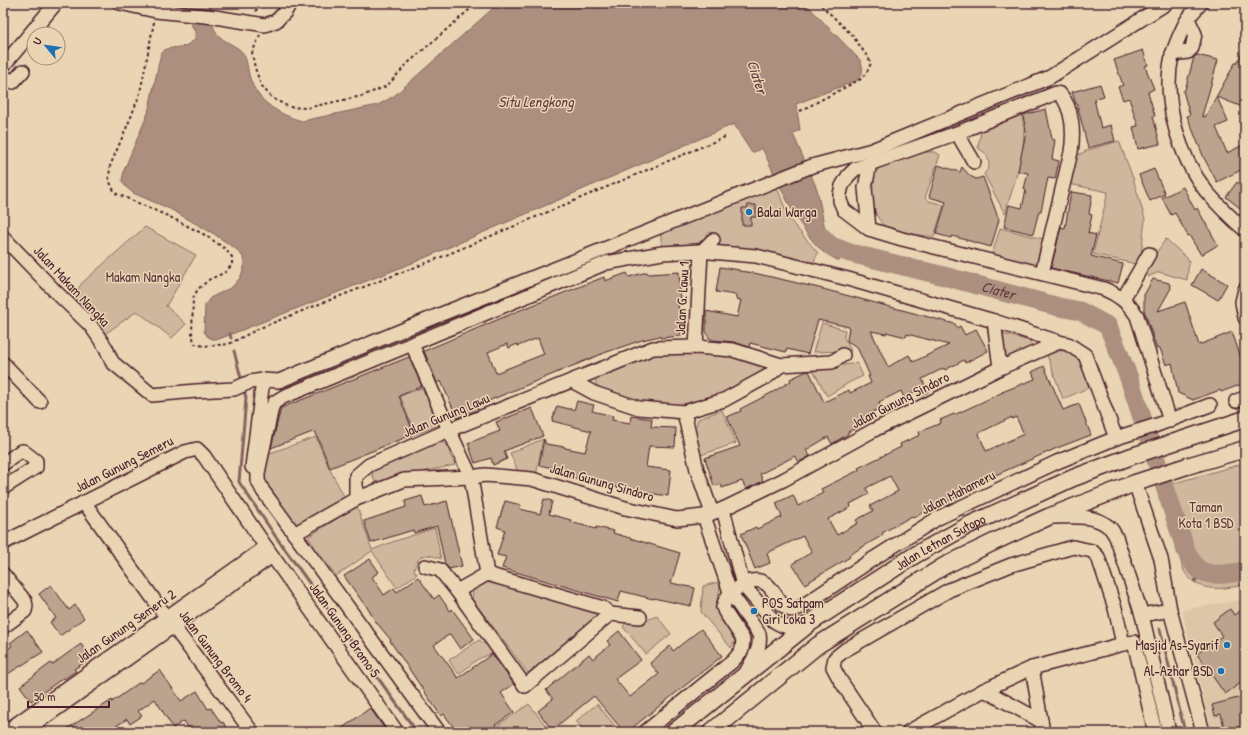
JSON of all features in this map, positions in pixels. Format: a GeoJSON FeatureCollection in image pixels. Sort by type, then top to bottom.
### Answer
{"type":"FeatureCollection","features":[{"type":"Feature","properties":{"kind":"main road","name":"Jalan Letnan Sutopo"},"geometry":{"type":"LineString","coordinates":[[674,732],[810,623],[915,555],[969,525],[1073,478],[1132,456],[1245,419]]}},
{"type":"Feature","properties":{"kind":"main road","name":"Jalan Letnan Sutopo"},"geometry":{"type":"LineString","coordinates":[[711,732],[818,644],[944,566],[1048,517],[1140,481],[1245,449]]}},
{"type":"Feature","properties":{"kind":"street"},"geometry":{"type":"LineString","coordinates":[[4,63],[56,3]]}},
{"type":"Feature","properties":{"kind":"street"},"geometry":{"type":"LineString","coordinates":[[120,3],[156,11],[215,17],[264,25],[276,21],[285,12],[290,3]]}},
{"type":"Feature","properties":{"kind":"street"},"geometry":{"type":"LineString","coordinates":[[431,732],[253,490],[250,482],[263,380],[279,382],[447,312],[812,166],[872,150],[1050,77],[1167,3]]}},
{"type":"Feature","properties":{"kind":"street"},"geometry":{"type":"LineString","coordinates":[[1201,3],[1188,19],[1172,54],[1169,76],[1169,93],[1175,126],[1190,166],[1206,191],[1226,213],[1245,230]]}},
{"type":"Feature","properties":{"kind":"street"},"geometry":{"type":"LineString","coordinates":[[3,76],[13,82],[23,71]]}},
{"type":"Feature","properties":{"kind":"street"},"geometry":{"type":"LineString","coordinates":[[1042,273],[1072,152],[1074,138],[1072,120],[1065,100],[1060,94],[1056,93],[957,133],[855,168],[842,186],[840,202],[844,210],[869,229],[902,239],[1104,289],[1123,299],[1131,306],[1137,316],[1170,421]]}},
{"type":"Feature","properties":{"kind":"street"},"geometry":{"type":"LineString","coordinates":[[957,133],[974,162]]}},
{"type":"Feature","properties":{"kind":"street"},"geometry":{"type":"LineString","coordinates":[[869,229],[865,188],[870,163]]}},
{"type":"Feature","properties":{"kind":"street","name":"Jalan Makam Nangka"},"geometry":{"type":"LineString","coordinates":[[3,236],[55,291],[91,326],[106,348],[112,362],[152,395],[234,389],[250,382],[263,380]]}},
{"type":"Feature","properties":{"kind":"street"},"geometry":{"type":"LineString","coordinates":[[701,252],[713,240]]}},
{"type":"Feature","properties":{"kind":"street"},"geometry":{"type":"LineString","coordinates":[[439,732],[294,534],[263,491],[258,481],[258,473],[272,407],[275,402],[283,397],[606,264],[662,253],[701,252],[756,256],[848,279],[1068,344],[1085,354],[1116,438]]}},
{"type":"Feature","properties":{"kind":"street","name":"Jalan G. Lawu 1"},"geometry":{"type":"LineString","coordinates":[[696,347],[701,252]]}},
{"type":"Feature","properties":{"kind":"street"},"geometry":{"type":"LineString","coordinates":[[1123,299],[1149,254]]}},
{"type":"Feature","properties":{"kind":"street"},"geometry":{"type":"LineString","coordinates":[[1245,289],[1242,302],[1245,318]]}},
{"type":"Feature","properties":{"kind":"street"},"geometry":{"type":"LineString","coordinates":[[994,321],[1000,368]]}},
{"type":"Feature","properties":{"kind":"street","name":"Jalan Gunung Sindoro"},"geometry":{"type":"LineString","coordinates":[[294,534],[356,498],[404,480],[485,475],[532,479],[625,508],[677,519],[713,513],[783,480],[874,430],[1000,368],[1059,342]]}},
{"type":"Feature","properties":{"kind":"street"},"geometry":{"type":"LineString","coordinates":[[412,344],[471,477],[487,574]]}},
{"type":"Feature","properties":{"kind":"street","name":"Jalan Gunung Lawu"},"geometry":{"type":"LineString","coordinates":[[356,498],[356,476],[369,465],[449,430],[653,348],[696,347],[733,350],[781,365],[832,362],[843,355]]}},
{"type":"Feature","properties":{"kind":"street"},"geometry":{"type":"LineString","coordinates":[[3,363],[40,402]]}},
{"type":"Feature","properties":{"kind":"street"},"geometry":{"type":"LineString","coordinates":[[572,381],[594,394],[639,408],[684,412],[724,400],[768,376],[781,365]]}},
{"type":"Feature","properties":{"kind":"street","name":"Jalan Mahameru"},"geometry":{"type":"LineString","coordinates":[[743,585],[750,581],[763,582],[767,584],[782,604],[787,608],[792,610],[801,607],[938,518],[1057,462],[1116,438],[1170,421],[1210,405]]}},
{"type":"Feature","properties":{"kind":"street"},"geometry":{"type":"LineString","coordinates":[[684,412],[697,470],[743,585],[780,626],[787,628],[810,623]]}},
{"type":"Feature","properties":{"kind":"street","name":"Jalan Gunung Semeru"},"geometry":{"type":"LineString","coordinates":[[3,543],[184,452],[197,450],[204,456],[269,552]]}},
{"type":"Feature","properties":{"kind":"street"},"geometry":{"type":"LineString","coordinates":[[3,464],[21,451],[36,461],[37,464],[36,468],[3,488]]}},
{"type":"Feature","properties":{"kind":"street"},"geometry":{"type":"LineString","coordinates":[[1140,481],[1161,559],[1170,610],[1203,732]]}},
{"type":"Feature","properties":{"kind":"street","name":"Jalan Gunung Bromo 4"},"geometry":{"type":"LineString","coordinates":[[84,502],[170,622],[252,732]]}},
{"type":"Feature","properties":{"kind":"street"},"geometry":{"type":"LineString","coordinates":[[713,513],[730,592],[759,634],[759,647],[745,675]]}},
{"type":"Feature","properties":{"kind":"street"},"geometry":{"type":"LineString","coordinates":[[1048,517],[1086,518],[1100,521],[1109,527],[1116,537],[1142,615],[1169,732]]}},
{"type":"Feature","properties":{"kind":"street"},"geometry":{"type":"LineString","coordinates":[[875,732],[833,667],[836,658],[845,650],[949,590],[1010,565],[1073,547],[1092,551],[1098,557],[1115,608],[1123,644]]}},
{"type":"Feature","properties":{"kind":"street","name":"Jalan Gunung Semeru 2"},"geometry":{"type":"LineString","coordinates":[[5,732],[170,622],[269,552]]}},
{"type":"Feature","properties":{"kind":"street","name":"Jalan Gunung Bromo 5"},"geometry":{"type":"LineString","coordinates":[[269,552],[397,732]]}},
{"type":"Feature","properties":{"kind":"street"},"geometry":{"type":"LineString","coordinates":[[425,566],[440,570],[457,591],[527,692],[610,614]]}},
{"type":"Feature","properties":{"kind":"street"},"geometry":{"type":"LineString","coordinates":[[3,574],[25,601],[26,606],[25,611],[3,627]]}},
{"type":"Feature","properties":{"kind":"street"},"geometry":{"type":"LineString","coordinates":[[457,591],[487,574],[593,604],[603,608],[610,614],[640,617]]}},
{"type":"Feature","properties":{"kind":"street"},"geometry":{"type":"LineString","coordinates":[[645,732],[733,661],[742,650],[743,639],[723,607],[730,592],[743,585]]}},
{"type":"Feature","properties":{"kind":"street"},"geometry":{"type":"LineString","coordinates":[[1142,615],[1170,610]]}},
{"type":"Feature","properties":{"kind":"street","name":"Jalan Gunung Semeru 2"},"geometry":{"type":"LineString","coordinates":[[24,732],[170,622]]}},
{"type":"Feature","properties":{"kind":"street"},"geometry":{"type":"LineString","coordinates":[[908,732],[984,690],[1032,668],[1134,642],[1155,732]]}},
{"type":"Feature","properties":{"kind":"street"},"geometry":{"type":"LineString","coordinates":[[1032,668],[1042,727]]}},
{"type":"Feature","properties":{"kind":"street"},"geometry":{"type":"LineString","coordinates":[[984,690],[1042,727]]}},
{"type":"Feature","properties":{"kind":"path"},"geometry":{"type":"LineString","coordinates":[[255,12],[265,3]]}},
{"type":"Feature","properties":{"kind":"path"},"geometry":{"type":"LineString","coordinates":[[264,25],[252,53],[260,85],[272,98],[289,107],[306,108],[362,96],[387,86],[407,64],[477,3]]}},
{"type":"Feature","properties":{"kind":"path"},"geometry":{"type":"LineString","coordinates":[[800,111],[861,79],[871,63],[852,35],[819,3]]}},
{"type":"Feature","properties":{"kind":"path"},"geometry":{"type":"LineString","coordinates":[[156,11],[140,92],[110,166],[109,180],[115,193],[170,217],[205,235],[224,248],[232,257],[232,265],[224,273],[210,280],[198,289],[193,298],[192,335],[195,344],[204,346],[229,344],[260,328],[439,258],[725,137]]}},
{"type":"Feature","properties":{"kind":"shaded area","name":"Al-Azhar BSD"},"geometry":{"type":"Polygon","coordinates":[[[1245,599],[1245,732],[1212,732],[1182,610],[1245,599]]]}},
{"type":"Feature","properties":{"kind":"green space"},"geometry":{"type":"Polygon","coordinates":[[[1021,110],[1024,139],[1018,172],[1005,214],[984,174],[989,168],[989,161],[986,154],[979,149],[978,146],[982,127],[1021,110]]]}},
{"type":"Feature","properties":{"kind":"green space"},"geometry":{"type":"Polygon","coordinates":[[[1119,141],[1133,178],[1145,219],[1140,265],[1093,254],[1108,192],[1069,184],[1076,156],[1088,150],[1119,141]]]}},
{"type":"Feature","properties":{"kind":"green space"},"geometry":{"type":"Polygon","coordinates":[[[924,152],[935,152],[940,155],[925,198],[929,201],[944,205],[934,237],[901,232],[886,227],[877,216],[872,201],[870,187],[870,181],[874,173],[886,164],[924,152]]]}},
{"type":"Feature","properties":{"kind":"green space"},"geometry":{"type":"Polygon","coordinates":[[[776,185],[789,219],[818,253],[810,269],[699,251],[662,253],[660,225],[776,185]]]}},
{"type":"Feature","properties":{"kind":"green space","name":"Makam Nangka"},"geometry":{"type":"Polygon","coordinates":[[[145,227],[196,255],[166,306],[186,324],[172,338],[137,311],[105,334],[73,297],[82,283],[145,227]]]}},
{"type":"Feature","properties":{"kind":"green space"},"geometry":{"type":"Polygon","coordinates":[[[1000,228],[1043,239],[1036,266],[992,255],[1000,228]]]}},
{"type":"Feature","properties":{"kind":"green space"},"geometry":{"type":"Polygon","coordinates":[[[1166,239],[1189,260],[1187,280],[1159,272],[1148,277],[1147,266],[1166,239]]]}},
{"type":"Feature","properties":{"kind":"green space"},"geometry":{"type":"Polygon","coordinates":[[[822,323],[845,330],[844,337],[851,351],[813,352],[822,323]]]}},
{"type":"Feature","properties":{"kind":"green space"},"geometry":{"type":"Polygon","coordinates":[[[994,332],[1030,341],[1033,349],[1002,363],[994,332]]]}},
{"type":"Feature","properties":{"kind":"green space"},"geometry":{"type":"Polygon","coordinates":[[[696,347],[760,361],[763,367],[761,375],[684,412],[639,408],[600,389],[595,382],[602,375],[653,348],[696,347]]]}},
{"type":"Feature","properties":{"kind":"green space"},"geometry":{"type":"Polygon","coordinates":[[[1059,351],[1069,351],[1078,356],[1084,365],[1090,387],[1063,399],[1047,355],[1059,351]]]}},
{"type":"Feature","properties":{"kind":"green space"},"geometry":{"type":"Polygon","coordinates":[[[857,363],[863,376],[827,396],[811,366],[838,366],[857,363]]]}},
{"type":"Feature","properties":{"kind":"green space"},"geometry":{"type":"Polygon","coordinates":[[[427,386],[443,424],[415,434],[400,396],[427,386]]]}},
{"type":"Feature","properties":{"kind":"green space"},"geometry":{"type":"Polygon","coordinates":[[[722,410],[736,443],[698,456],[695,429],[698,419],[722,410]]]}},
{"type":"Feature","properties":{"kind":"green space"},"geometry":{"type":"Polygon","coordinates":[[[316,437],[329,468],[345,498],[295,527],[262,479],[270,453],[316,437]]]}},
{"type":"Feature","properties":{"kind":"green space"},"geometry":{"type":"Polygon","coordinates":[[[543,439],[536,476],[519,474],[510,453],[543,439]]]}},
{"type":"Feature","properties":{"kind":"green space"},"geometry":{"type":"Polygon","coordinates":[[[434,442],[445,443],[455,465],[375,482],[372,474],[374,469],[434,442]]]}},
{"type":"Feature","properties":{"kind":"green space","name":"Taman Kota 1 BSD"},"geometry":{"type":"Polygon","coordinates":[[[1245,463],[1245,585],[1228,588],[1203,587],[1190,578],[1184,571],[1157,488],[1245,463]]]}},
{"type":"Feature","properties":{"kind":"green space"},"geometry":{"type":"Polygon","coordinates":[[[357,506],[372,550],[435,528],[441,559],[427,555],[421,557],[418,560],[414,570],[417,574],[397,588],[372,551],[336,576],[308,537],[357,506]]]}},
{"type":"Feature","properties":{"kind":"green space"},"geometry":{"type":"Polygon","coordinates":[[[489,578],[592,609],[597,613],[595,617],[528,673],[472,599],[474,585],[489,578]]]}},
{"type":"Feature","properties":{"kind":"green space"},"geometry":{"type":"Polygon","coordinates":[[[719,582],[720,588],[715,608],[736,639],[731,648],[701,612],[703,586],[719,582]]]}},
{"type":"Feature","properties":{"kind":"green space"},"geometry":{"type":"Polygon","coordinates":[[[657,616],[671,634],[646,654],[623,627],[627,621],[644,624],[649,619],[657,616]]]}},
{"type":"Feature","properties":{"kind":"green space"},"geometry":{"type":"Polygon","coordinates":[[[479,640],[496,652],[478,659],[459,674],[449,660],[479,640]]]}},
{"type":"Feature","properties":{"kind":"green space"},"geometry":{"type":"Polygon","coordinates":[[[529,704],[550,731],[502,732],[498,725],[529,704]]]}},
{"type":"Feature","properties":{"kind":"green space"},"geometry":{"type":"Polygon","coordinates":[[[597,704],[620,732],[585,732],[576,721],[597,704]]]}},
{"type":"Feature","properties":{"kind":"water","name":"Situ Lengkong"},"geometry":{"type":"Polygon","coordinates":[[[191,3],[210,3],[210,15],[217,33],[220,37],[242,52],[253,86],[264,101],[278,111],[302,121],[378,105],[394,96],[499,3],[805,3],[860,60],[862,66],[862,73],[858,80],[796,104],[800,130],[793,134],[817,189],[826,234],[835,243],[846,245],[839,261],[823,252],[813,242],[788,203],[762,148],[752,153],[734,124],[415,262],[219,339],[212,339],[207,336],[204,331],[205,305],[210,298],[232,287],[240,278],[244,268],[243,257],[236,249],[214,234],[170,209],[133,193],[122,181],[124,170],[148,113],[161,53],[166,49],[185,46],[195,40],[195,32],[190,22],[191,3]]]}},
{"type":"Feature","properties":{"kind":"building"},"geometry":{"type":"Polygon","coordinates":[[[1245,47],[1245,108],[1217,97],[1228,122],[1216,127],[1227,153],[1245,144],[1245,168],[1217,182],[1204,158],[1187,116],[1190,115],[1183,91],[1185,90],[1194,57],[1197,55],[1218,60],[1202,116],[1205,117],[1245,47]]]}},
{"type":"Feature","properties":{"kind":"building"},"geometry":{"type":"Polygon","coordinates":[[[1143,50],[1148,65],[1145,66],[1154,89],[1148,92],[1155,116],[1153,116],[1160,144],[1138,149],[1133,127],[1138,126],[1129,98],[1123,100],[1118,87],[1123,85],[1114,60],[1143,50]]]}},
{"type":"Feature","properties":{"kind":"building"},"geometry":{"type":"Polygon","coordinates":[[[1100,84],[1104,96],[1094,99],[1101,128],[1111,125],[1115,141],[1088,148],[1077,104],[1072,92],[1100,84]]]}},
{"type":"Feature","properties":{"kind":"building"},"geometry":{"type":"Polygon","coordinates":[[[1046,109],[1052,139],[1055,140],[1052,159],[1059,161],[1055,179],[1048,178],[1041,211],[1039,211],[1033,234],[1004,227],[1009,205],[1022,208],[1026,190],[1024,189],[1028,173],[1018,171],[1026,132],[1023,115],[1046,109]]]}},
{"type":"Feature","properties":{"kind":"building"},"geometry":{"type":"Polygon","coordinates":[[[938,165],[960,172],[962,167],[970,176],[976,179],[983,177],[999,220],[991,247],[952,236],[951,238],[936,234],[946,202],[929,197],[938,165]]]}},
{"type":"Feature","properties":{"kind":"building"},"geometry":{"type":"Polygon","coordinates":[[[1154,169],[1165,194],[1150,201],[1139,175],[1154,169]]]}},
{"type":"Feature","properties":{"kind":"building"},"geometry":{"type":"Polygon","coordinates":[[[1237,182],[1245,189],[1245,212],[1226,197],[1237,182]]]}},
{"type":"Feature","properties":{"kind":"building"},"geometry":{"type":"Polygon","coordinates":[[[1183,187],[1195,210],[1197,208],[1218,245],[1201,255],[1175,213],[1171,215],[1162,198],[1183,187]]]}},
{"type":"Feature","properties":{"kind":"building"},"geometry":{"type":"Polygon","coordinates":[[[1071,192],[1092,195],[1089,214],[1092,215],[1088,233],[1096,235],[1091,256],[1123,264],[1118,283],[1051,268],[1061,227],[1065,228],[1071,192]]]}},
{"type":"Feature","properties":{"kind":"building","name":"Balai Warga"},"geometry":{"type":"Polygon","coordinates":[[[748,205],[756,205],[756,217],[751,217],[751,225],[742,225],[742,208],[747,208],[748,205]]]}},
{"type":"Feature","properties":{"kind":"building"},"geometry":{"type":"Polygon","coordinates":[[[720,267],[754,273],[819,288],[955,324],[957,328],[960,326],[965,335],[976,329],[988,351],[965,363],[964,360],[945,370],[944,368],[922,379],[928,392],[919,396],[916,391],[904,398],[901,391],[879,402],[881,408],[862,417],[866,423],[848,432],[848,434],[832,444],[828,437],[806,450],[810,456],[799,462],[795,456],[760,474],[763,481],[746,489],[742,481],[722,488],[721,484],[714,486],[705,458],[740,446],[727,417],[741,411],[740,409],[773,392],[791,381],[790,379],[809,371],[824,402],[849,390],[850,393],[871,383],[868,376],[870,376],[857,347],[847,341],[849,327],[818,320],[808,354],[787,349],[786,352],[750,343],[749,347],[734,342],[713,340],[709,338],[706,332],[706,311],[737,317],[741,300],[736,299],[736,295],[716,292],[720,267]],[[871,331],[888,367],[909,355],[913,362],[949,345],[907,334],[906,337],[886,332],[886,334],[871,331]]]}},
{"type":"Feature","properties":{"kind":"building"},"geometry":{"type":"Polygon","coordinates":[[[1201,269],[1227,284],[1218,300],[1192,285],[1201,269]]]}},
{"type":"Feature","properties":{"kind":"building"},"geometry":{"type":"Polygon","coordinates":[[[647,272],[648,274],[679,272],[681,303],[678,303],[681,336],[660,338],[660,336],[642,340],[604,353],[493,399],[477,407],[478,410],[457,418],[441,381],[437,383],[424,351],[518,311],[604,277],[605,281],[627,273],[629,277],[647,272]],[[538,338],[509,348],[507,344],[488,352],[496,373],[544,354],[538,338]]]}},
{"type":"Feature","properties":{"kind":"building"},"geometry":{"type":"Polygon","coordinates":[[[1153,279],[1169,283],[1171,288],[1158,311],[1185,302],[1199,345],[1232,332],[1245,369],[1245,383],[1193,400],[1178,393],[1172,363],[1166,365],[1160,348],[1157,349],[1144,310],[1144,295],[1153,279]]]}},
{"type":"Feature","properties":{"kind":"building"},"geometry":{"type":"Polygon","coordinates":[[[409,357],[422,386],[399,396],[414,434],[330,468],[315,431],[271,448],[281,408],[409,357]]]}},
{"type":"Feature","properties":{"kind":"building"},"geometry":{"type":"Polygon","coordinates":[[[1044,366],[1063,410],[1079,404],[1091,435],[998,474],[963,491],[964,493],[940,505],[939,503],[914,518],[912,516],[882,533],[883,535],[849,555],[850,557],[805,584],[792,564],[812,552],[803,536],[767,553],[770,563],[755,569],[741,534],[756,527],[757,529],[782,517],[776,503],[793,495],[798,506],[823,493],[821,489],[859,470],[858,468],[901,447],[900,444],[920,435],[919,432],[941,423],[940,420],[1035,379],[1032,372],[1044,366]],[[1012,417],[979,433],[986,451],[1024,434],[1016,417],[1012,419],[1012,417]],[[890,476],[866,488],[869,494],[850,504],[851,507],[828,519],[837,535],[858,523],[856,520],[873,511],[870,506],[898,491],[890,476]]]}},
{"type":"Feature","properties":{"kind":"building"},"geometry":{"type":"Polygon","coordinates":[[[577,401],[594,405],[592,411],[613,416],[612,420],[630,423],[631,416],[652,419],[651,427],[676,428],[675,447],[649,446],[646,467],[671,470],[668,496],[623,489],[577,476],[577,479],[560,475],[562,470],[539,465],[544,439],[546,444],[585,452],[591,431],[552,421],[557,406],[574,410],[577,401]]]}},
{"type":"Feature","properties":{"kind":"building"},"geometry":{"type":"Polygon","coordinates":[[[532,408],[543,436],[504,451],[507,459],[493,465],[491,458],[475,463],[468,443],[500,431],[496,422],[532,408]]]}},
{"type":"Feature","properties":{"kind":"building"},"geometry":{"type":"Polygon","coordinates":[[[422,496],[425,507],[447,501],[462,566],[449,569],[445,564],[437,526],[414,533],[413,530],[371,543],[364,521],[406,507],[405,501],[422,496]]]}},
{"type":"Feature","properties":{"kind":"building"},"geometry":{"type":"Polygon","coordinates":[[[544,499],[552,501],[549,514],[596,529],[596,527],[614,531],[613,533],[680,553],[671,583],[695,588],[691,606],[621,591],[618,602],[502,568],[506,557],[497,555],[505,530],[497,527],[505,501],[521,505],[520,509],[540,514],[544,499]]]}},
{"type":"Feature","properties":{"kind":"building"},"geometry":{"type":"Polygon","coordinates":[[[370,559],[379,572],[372,577],[384,595],[394,588],[397,592],[418,577],[434,599],[439,595],[450,611],[452,609],[474,639],[460,649],[450,634],[434,645],[458,678],[492,654],[514,684],[501,693],[514,712],[495,725],[497,728],[492,732],[457,732],[444,714],[441,716],[390,641],[391,640],[376,622],[365,604],[344,576],[370,559]]]}},
{"type":"Feature","properties":{"kind":"building"},"geometry":{"type":"Polygon","coordinates":[[[51,585],[69,610],[75,605],[84,618],[60,636],[50,622],[56,618],[39,594],[51,585]]]}},
{"type":"Feature","properties":{"kind":"building","name":"Masjid As-Syarif"},"geometry":{"type":"Polygon","coordinates":[[[1245,608],[1245,680],[1225,694],[1197,654],[1222,636],[1213,622],[1230,609],[1234,615],[1245,608]]]}},
{"type":"Feature","properties":{"kind":"building"},"geometry":{"type":"Polygon","coordinates":[[[701,629],[722,656],[627,732],[624,732],[594,696],[552,730],[538,711],[553,699],[546,690],[589,654],[593,659],[610,645],[607,641],[619,631],[641,660],[615,679],[630,697],[659,674],[650,663],[670,646],[673,651],[701,629]]]}},
{"type":"Feature","properties":{"kind":"building"},"geometry":{"type":"Polygon","coordinates":[[[27,630],[43,652],[3,677],[3,652],[12,646],[10,643],[27,630]]]}},
{"type":"Feature","properties":{"kind":"building"},"geometry":{"type":"Polygon","coordinates":[[[81,644],[90,659],[74,669],[76,671],[64,679],[63,678],[31,701],[20,686],[51,663],[52,665],[81,644]]]}},
{"type":"Feature","properties":{"kind":"building"},"geometry":{"type":"Polygon","coordinates":[[[160,670],[181,701],[197,691],[208,709],[211,708],[229,732],[191,732],[184,721],[173,728],[155,699],[138,711],[142,716],[130,724],[127,719],[107,732],[62,732],[112,700],[112,702],[160,670]]]}},
{"type":"Feature","properties":{"kind":"building"},"geometry":{"type":"Polygon","coordinates":[[[1245,696],[1245,732],[1225,732],[1221,714],[1215,716],[1212,705],[1245,696]]]}},
{"type":"Feature","properties":{"kind":"building"},"geometry":{"type":"Polygon","coordinates":[[[370,708],[387,732],[337,732],[370,708]]]}},
{"type":"Feature","properties":{"kind":"waterway","name":"Ciater"},"geometry":{"type":"LineString","coordinates":[[822,237],[831,246],[850,253],[944,276],[1059,307],[1080,311],[1108,326],[1129,378],[1186,551],[1196,567],[1201,571],[1213,574],[1226,574],[1245,571]]}},
{"type":"Feature","properties":{"kind":"waterway"},"geometry":{"type":"LineString","coordinates":[[230,334],[231,338]]}},
{"type":"Feature","properties":{"kind":"waterway"},"geometry":{"type":"LineString","coordinates":[[234,351],[242,382]]}},
{"type":"Feature","properties":{"kind":"waterway"},"geometry":{"type":"LineString","coordinates":[[243,387],[246,398],[239,482],[276,537],[417,732]]}},
{"type":"Feature","properties":{"kind":"waterway"},"geometry":{"type":"LineString","coordinates":[[1195,581],[1202,572]]}},
{"type":"Feature","properties":{"kind":"waterway"},"geometry":{"type":"LineString","coordinates":[[1160,629],[1185,732]]}},
{"type":"Feature","properties":{"kind":"place","name":"Balai Warga"},"geometry":{"type":"Point","coordinates":[749,212]}},
{"type":"Feature","properties":{"kind":"place","name":"POS Satpam Giri Loka 3"},"geometry":{"type":"Point","coordinates":[754,611]}},
{"type":"Feature","properties":{"kind":"place","name":"Masjid As-Syarif"},"geometry":{"type":"Point","coordinates":[1227,645]}},
{"type":"Feature","properties":{"kind":"place","name":"Al-Azhar BSD"},"geometry":{"type":"Point","coordinates":[1221,671]}}]}
